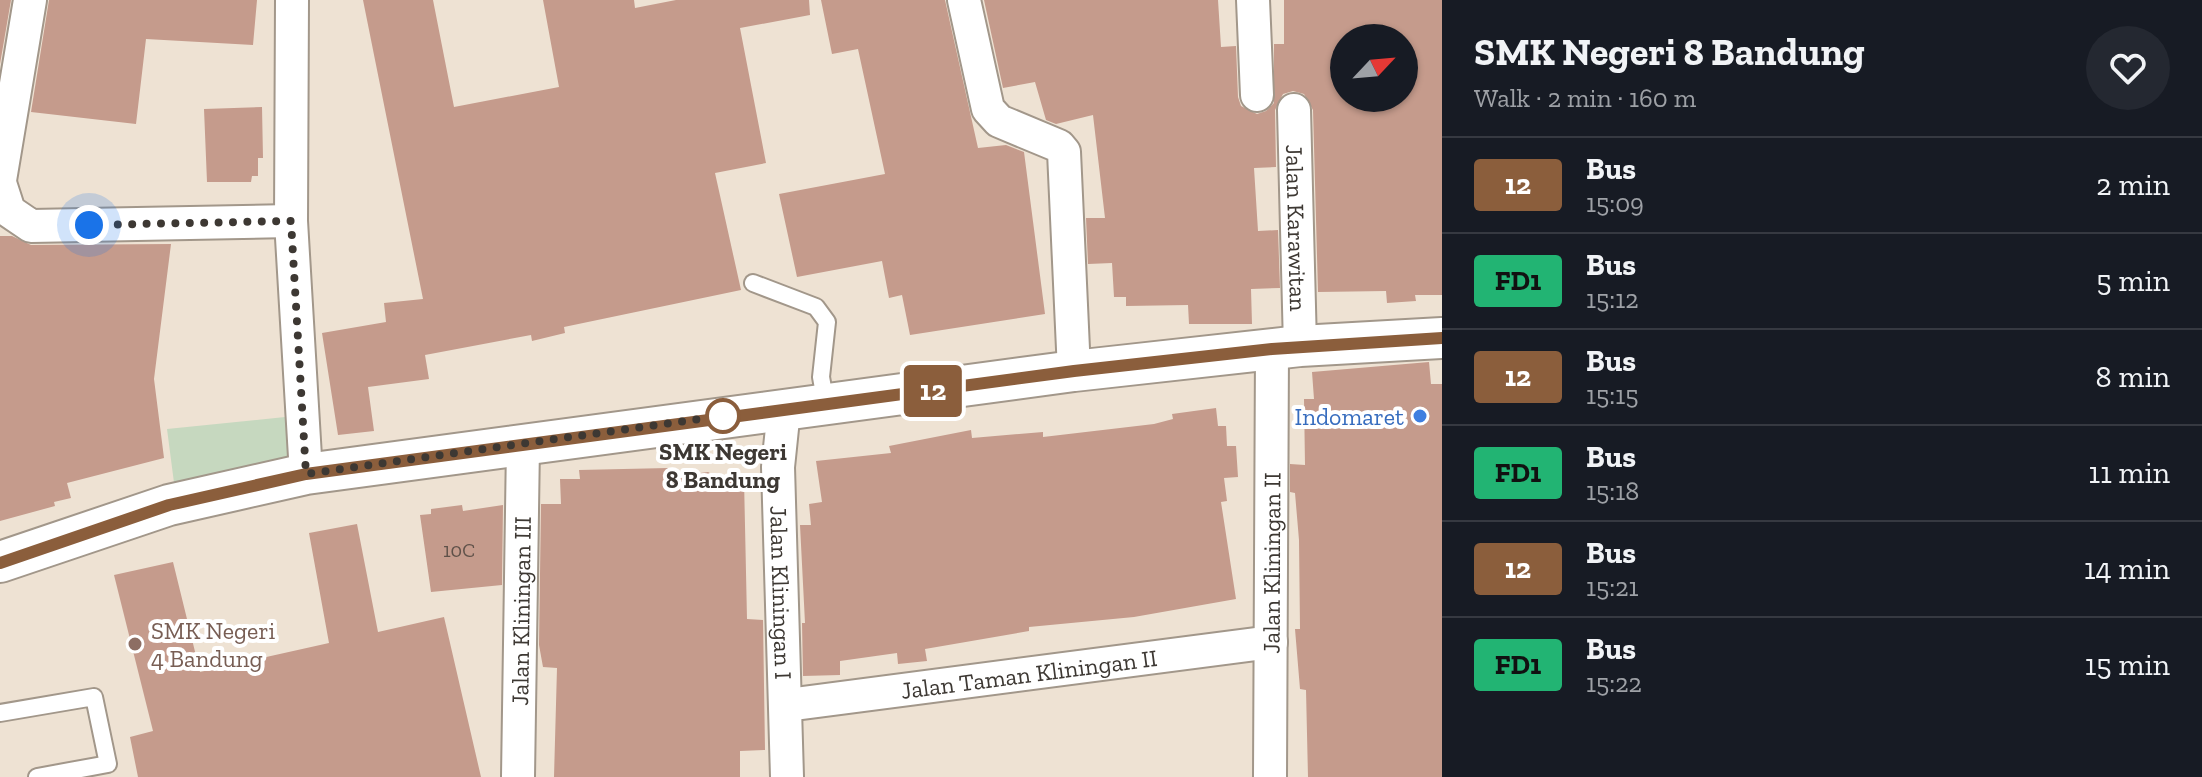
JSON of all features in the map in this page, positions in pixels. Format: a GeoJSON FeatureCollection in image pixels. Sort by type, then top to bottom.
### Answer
{"type":"FeatureCollection","features":[{"type":"Feature","properties":{"kind":"street"},"geometry":{"type":"LineString","coordinates":[[30,0],[0,182],[9,211],[31,226],[291,221]]}},
{"type":"Feature","properties":{"kind":"street"},"geometry":{"type":"LineString","coordinates":[[292,0],[291,221],[306,474]]}},
{"type":"Feature","properties":{"kind":"street"},"geometry":{"type":"LineString","coordinates":[[964,0],[988,109],[999,121],[1059,146],[1064,152],[1074,371]]}},
{"type":"Feature","properties":{"kind":"street"},"geometry":{"type":"LineString","coordinates":[[1253,0],[1257,95]]}},
{"type":"Feature","properties":{"kind":"street","name":"Jalan Karawitan"},"geometry":{"type":"LineString","coordinates":[[1286,348],[1294,110]]}},
{"type":"Feature","properties":{"kind":"street"},"geometry":{"type":"LineString","coordinates":[[0,562],[169,505],[306,474],[1074,371],[1286,348],[1442,338]]}},
{"type":"Feature","properties":{"kind":"street","name":"Jalan Kliningan II"},"geometry":{"type":"LineString","coordinates":[[1270,777],[1271,642],[1286,348]]}},
{"type":"Feature","properties":{"kind":"street","name":"Jalan Kliningan I"},"geometry":{"type":"LineString","coordinates":[[784,409],[778,467],[787,777]]}},
{"type":"Feature","properties":{"kind":"street","name":"Jalan Kliningan III"},"geometry":{"type":"LineString","coordinates":[[518,777],[523,445]]}},
{"type":"Feature","properties":{"kind":"street","name":"Jalan Taman Kliningan II"},"geometry":{"type":"LineString","coordinates":[[787,705],[1271,642]]}},
{"type":"Feature","properties":{"kind":"lane"},"geometry":{"type":"LineString","coordinates":[[753,283],[816,307],[827,322],[821,377],[826,405]]}},
{"type":"Feature","properties":{"kind":"lane"},"geometry":{"type":"LineString","coordinates":[[0,713],[94,697],[108,764],[37,777]]}},
{"type":"Feature","properties":{"kind":"green space"},"geometry":{"type":"Polygon","coordinates":[[[275,227],[302,471],[176,498],[167,429],[285,417],[275,227]]]}},
{"type":"Feature","properties":{"kind":"building"},"geometry":{"type":"Polygon","coordinates":[[[0,0],[11,0],[0,64],[0,0]]]}},
{"type":"Feature","properties":{"kind":"building"},"geometry":{"type":"Polygon","coordinates":[[[49,0],[257,0],[253,45],[146,39],[136,124],[31,112],[49,0]]]}},
{"type":"Feature","properties":{"kind":"building"},"geometry":{"type":"Polygon","coordinates":[[[363,0],[433,0],[454,107],[559,87],[543,0],[634,0],[635,8],[676,0],[809,0],[810,15],[740,28],[766,163],[715,173],[741,290],[564,327],[565,333],[532,341],[531,335],[425,355],[429,379],[368,387],[374,431],[338,435],[322,333],[386,322],[384,303],[423,299],[363,0]]]}},
{"type":"Feature","properties":{"kind":"building"},"geometry":{"type":"Polygon","coordinates":[[[821,0],[945,0],[978,148],[1006,145],[1024,152],[1045,314],[910,335],[902,295],[889,298],[882,261],[797,277],[779,194],[885,174],[858,49],[832,54],[821,0]]]}},
{"type":"Feature","properties":{"kind":"building"},"geometry":{"type":"Polygon","coordinates":[[[984,0],[1218,0],[1221,47],[1236,46],[1241,106],[1257,114],[1274,103],[1274,44],[1284,44],[1284,0],[1442,0],[1442,295],[1415,295],[1416,301],[1387,303],[1386,291],[1318,292],[1313,110],[1304,94],[1293,91],[1283,94],[1275,110],[1276,167],[1254,168],[1258,231],[1278,230],[1280,288],[1251,289],[1252,324],[1189,324],[1188,305],[1126,306],[1126,297],[1114,297],[1112,263],[1088,264],[1086,218],[1105,218],[1093,115],[1056,124],[1046,120],[1035,82],[1003,88],[984,0]]]}},
{"type":"Feature","properties":{"kind":"building"},"geometry":{"type":"Polygon","coordinates":[[[262,107],[263,158],[258,158],[258,176],[252,176],[251,182],[207,182],[204,109],[262,107]]]}},
{"type":"Feature","properties":{"kind":"building"},"geometry":{"type":"Polygon","coordinates":[[[0,236],[12,236],[31,245],[171,244],[154,379],[164,458],[67,483],[71,498],[54,502],[55,506],[0,521],[0,236]]]}},
{"type":"Feature","properties":{"kind":"building"},"geometry":{"type":"Polygon","coordinates":[[[1429,362],[1431,384],[1442,384],[1442,777],[1308,777],[1306,690],[1300,689],[1295,629],[1300,629],[1299,540],[1295,493],[1290,492],[1290,464],[1305,465],[1304,399],[1314,399],[1312,372],[1429,362]]]}},
{"type":"Feature","properties":{"kind":"building"},"geometry":{"type":"Polygon","coordinates":[[[1216,408],[1218,426],[1226,426],[1227,446],[1236,446],[1238,477],[1224,478],[1227,501],[1221,502],[1236,599],[1134,617],[1029,627],[1029,631],[925,649],[927,661],[898,664],[897,653],[840,661],[840,675],[803,676],[802,623],[805,623],[800,525],[811,525],[809,504],[822,502],[816,461],[891,453],[889,446],[971,430],[972,438],[1043,432],[1043,437],[1154,424],[1173,419],[1172,414],[1216,408]]]}},
{"type":"Feature","properties":{"kind":"building"},"geometry":{"type":"Polygon","coordinates":[[[668,468],[669,477],[708,472],[723,480],[744,479],[747,619],[763,620],[765,750],[740,751],[740,777],[554,777],[557,668],[543,667],[539,645],[541,504],[561,504],[560,479],[580,479],[579,470],[668,468]]]}},
{"type":"Feature","properties":{"kind":"building"},"geometry":{"type":"Polygon","coordinates":[[[462,505],[463,511],[503,505],[502,585],[431,592],[420,515],[431,514],[431,509],[462,505]]]}},
{"type":"Feature","properties":{"kind":"building"},"geometry":{"type":"Polygon","coordinates":[[[357,524],[378,632],[444,617],[481,777],[138,777],[130,737],[153,731],[114,575],[173,562],[200,672],[329,643],[309,533],[357,524]]]}},
{"type":"Feature","properties":{"kind":"bus line","name":"12"},"geometry":{"type":"LineString","coordinates":[[0,563],[169,505],[306,474],[1074,371],[1300,346],[1442,338]]}},
{"type":"Feature","properties":{"kind":"place","name":"SMK Negeri 8 Bandung"},"geometry":{"type":"Point","coordinates":[723,416]}},
{"type":"Feature","properties":{"kind":"place","name":"Indomaret"},"geometry":{"type":"Point","coordinates":[1420,416]}},
{"type":"Feature","properties":{"kind":"place","name":"SMK Negeri 4 Bandung"},"geometry":{"type":"Point","coordinates":[135,644]}},
{"type":"Feature","properties":{"kind":"route"},"geometry":{"type":"LineString","coordinates":[[89,225],[291,221],[306,474],[728,415],[723,416]]}}]}
